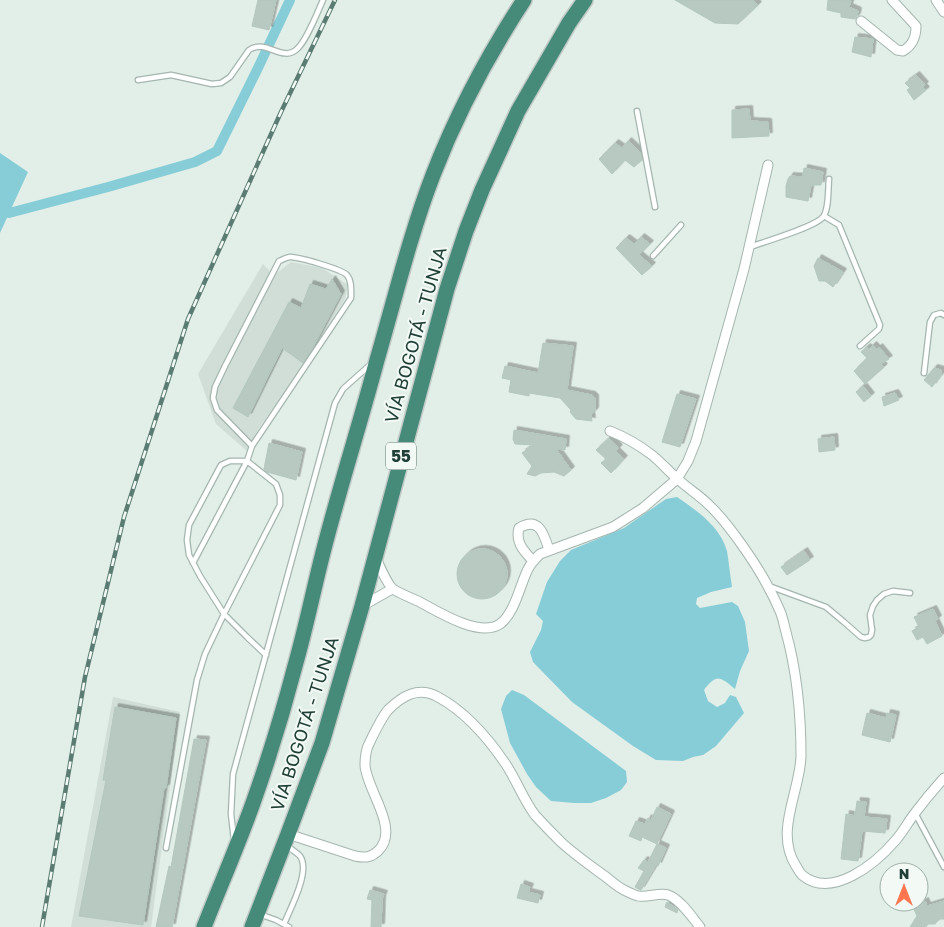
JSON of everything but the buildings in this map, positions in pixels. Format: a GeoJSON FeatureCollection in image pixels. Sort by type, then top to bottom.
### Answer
{"type":"FeatureCollection","features":[{"type":"Feature","properties":{"kind":"highway","name":"VÍA BOGOTÁ - TUNJA"},"geometry":{"type":"LineString","coordinates":[[204,927],[253,804],[268,759],[293,674],[327,540],[415,228],[447,141],[482,69],[524,0]]}},
{"type":"Feature","properties":{"kind":"highway","name":"VÍA BOGOTÁ - TUNJA"},"geometry":{"type":"LineString","coordinates":[[255,920],[322,743],[362,606],[446,290],[469,223],[518,111],[564,31],[585,0]]}},
{"type":"Feature","properties":{"kind":"street"},"geometry":{"type":"LineString","coordinates":[[861,21],[897,50],[904,51],[910,47],[916,33],[916,26],[892,0]]}},
{"type":"Feature","properties":{"kind":"street"},"geometry":{"type":"LineString","coordinates":[[936,0],[944,12]]}},
{"type":"Feature","properties":{"kind":"street"},"geometry":{"type":"LineString","coordinates":[[374,556],[392,589],[462,624],[489,628],[499,624],[507,617],[528,570],[540,554],[613,527],[628,519],[677,479],[688,461],[696,441],[748,248],[768,164]]}},
{"type":"Feature","properties":{"kind":"street"},"geometry":{"type":"LineString","coordinates":[[610,431],[626,438],[652,455],[677,479],[709,505],[730,528],[751,558],[768,586],[780,612],[790,646],[800,721],[801,757],[787,826],[788,842],[792,859],[802,875],[815,882],[832,884],[848,879],[875,860],[895,840],[944,778]]}},
{"type":"Feature","properties":{"kind":"street"},"geometry":{"type":"LineString","coordinates":[[533,561],[518,542],[519,528],[525,524],[532,524],[538,527],[549,550]]}},
{"type":"Feature","properties":{"kind":"street"},"geometry":{"type":"LineString","coordinates":[[362,606],[392,589]]}},
{"type":"Feature","properties":{"kind":"street"},"geometry":{"type":"LineString","coordinates":[[286,839],[366,858],[379,850],[385,836],[385,821],[368,780],[365,765],[367,748],[386,713],[399,700],[408,694],[424,693],[436,696],[476,727],[505,764],[536,816],[562,842],[622,889],[638,896],[667,894],[674,898],[700,927]]}},
{"type":"Feature","properties":{"kind":"lane"},"geometry":{"type":"LineString","coordinates":[[138,80],[171,75],[212,84],[222,83],[230,77],[249,50],[258,46],[285,54],[296,50],[303,42],[323,0]]}},
{"type":"Feature","properties":{"kind":"lane"},"geometry":{"type":"LineString","coordinates":[[637,111],[655,207]]}},
{"type":"Feature","properties":{"kind":"lane"},"geometry":{"type":"LineString","coordinates":[[748,248],[811,225],[824,216],[830,179]]}},
{"type":"Feature","properties":{"kind":"lane"},"geometry":{"type":"LineString","coordinates":[[824,216],[839,225],[880,325],[860,346]]}},
{"type":"Feature","properties":{"kind":"lane"},"geometry":{"type":"LineString","coordinates":[[652,256],[681,225]]}},
{"type":"Feature","properties":{"kind":"lane"},"geometry":{"type":"LineString","coordinates":[[193,563],[246,462],[252,446],[351,298],[352,289],[346,274],[300,259],[289,257],[279,261],[225,366],[215,387],[213,398],[217,410],[252,446]]}},
{"type":"Feature","properties":{"kind":"lane"},"geometry":{"type":"LineString","coordinates":[[924,373],[930,322],[934,315],[941,313],[944,315]]}},
{"type":"Feature","properties":{"kind":"lane"},"geometry":{"type":"LineString","coordinates":[[235,849],[231,814],[233,774],[335,403],[342,389],[378,358]]}},
{"type":"Feature","properties":{"kind":"lane"},"geometry":{"type":"LineString","coordinates":[[166,848],[197,680],[205,654],[224,614],[280,505],[280,495],[276,484],[246,462],[230,461],[221,465],[189,525],[187,540],[189,555],[224,614],[266,655]]}},
{"type":"Feature","properties":{"kind":"lane"},"geometry":{"type":"LineString","coordinates":[[768,586],[826,607],[861,637],[865,638],[871,635],[870,616],[877,600],[884,594],[893,591],[910,593]]}},
{"type":"Feature","properties":{"kind":"lane"},"geometry":{"type":"LineString","coordinates":[[915,813],[944,867]]}},
{"type":"Feature","properties":{"kind":"lane"},"geometry":{"type":"LineString","coordinates":[[284,924],[303,877],[303,866],[300,857],[286,839]]}},
{"type":"Feature","properties":{"kind":"lane"},"geometry":{"type":"LineString","coordinates":[[255,920],[284,924],[290,927]]}},
{"type":"Feature","properties":{"kind":"shaded area"},"geometry":{"type":"Polygon","coordinates":[[[291,262],[322,268],[348,285],[345,299],[303,366],[259,428],[247,451],[216,424],[198,374],[263,264],[274,275],[291,262]]]}},
{"type":"Feature","properties":{"kind":"shaded area"},"geometry":{"type":"Polygon","coordinates":[[[113,697],[180,712],[151,927],[71,927],[113,697]]]}},
{"type":"Feature","properties":{"kind":"water"},"geometry":{"type":"Polygon","coordinates":[[[0,153],[28,172],[0,233],[0,153]]]}},
{"type":"Feature","properties":{"kind":"water"},"geometry":{"type":"Polygon","coordinates":[[[677,497],[707,520],[719,534],[727,551],[732,587],[711,592],[697,598],[696,604],[700,608],[732,602],[738,606],[745,622],[749,651],[740,671],[735,689],[726,682],[716,679],[704,690],[708,701],[717,707],[725,703],[730,695],[736,697],[744,713],[716,746],[703,755],[683,761],[656,760],[633,746],[572,702],[533,662],[530,652],[541,630],[543,621],[536,614],[547,582],[560,561],[571,550],[624,528],[666,499],[677,497]]]}},
{"type":"Feature","properties":{"kind":"water"},"geometry":{"type":"Polygon","coordinates":[[[512,690],[524,695],[626,771],[627,782],[621,790],[591,803],[551,801],[536,787],[510,743],[501,709],[506,696],[512,690]]]}},
{"type":"Feature","properties":{"kind":"waterway"},"geometry":{"type":"LineString","coordinates":[[9,213],[195,162],[217,151],[290,0]]}},
{"type":"Feature","properties":{"kind":"railway"},"geometry":{"type":"LineString","coordinates":[[42,927],[85,677],[124,517],[188,319],[281,112],[335,0]]}}]}
